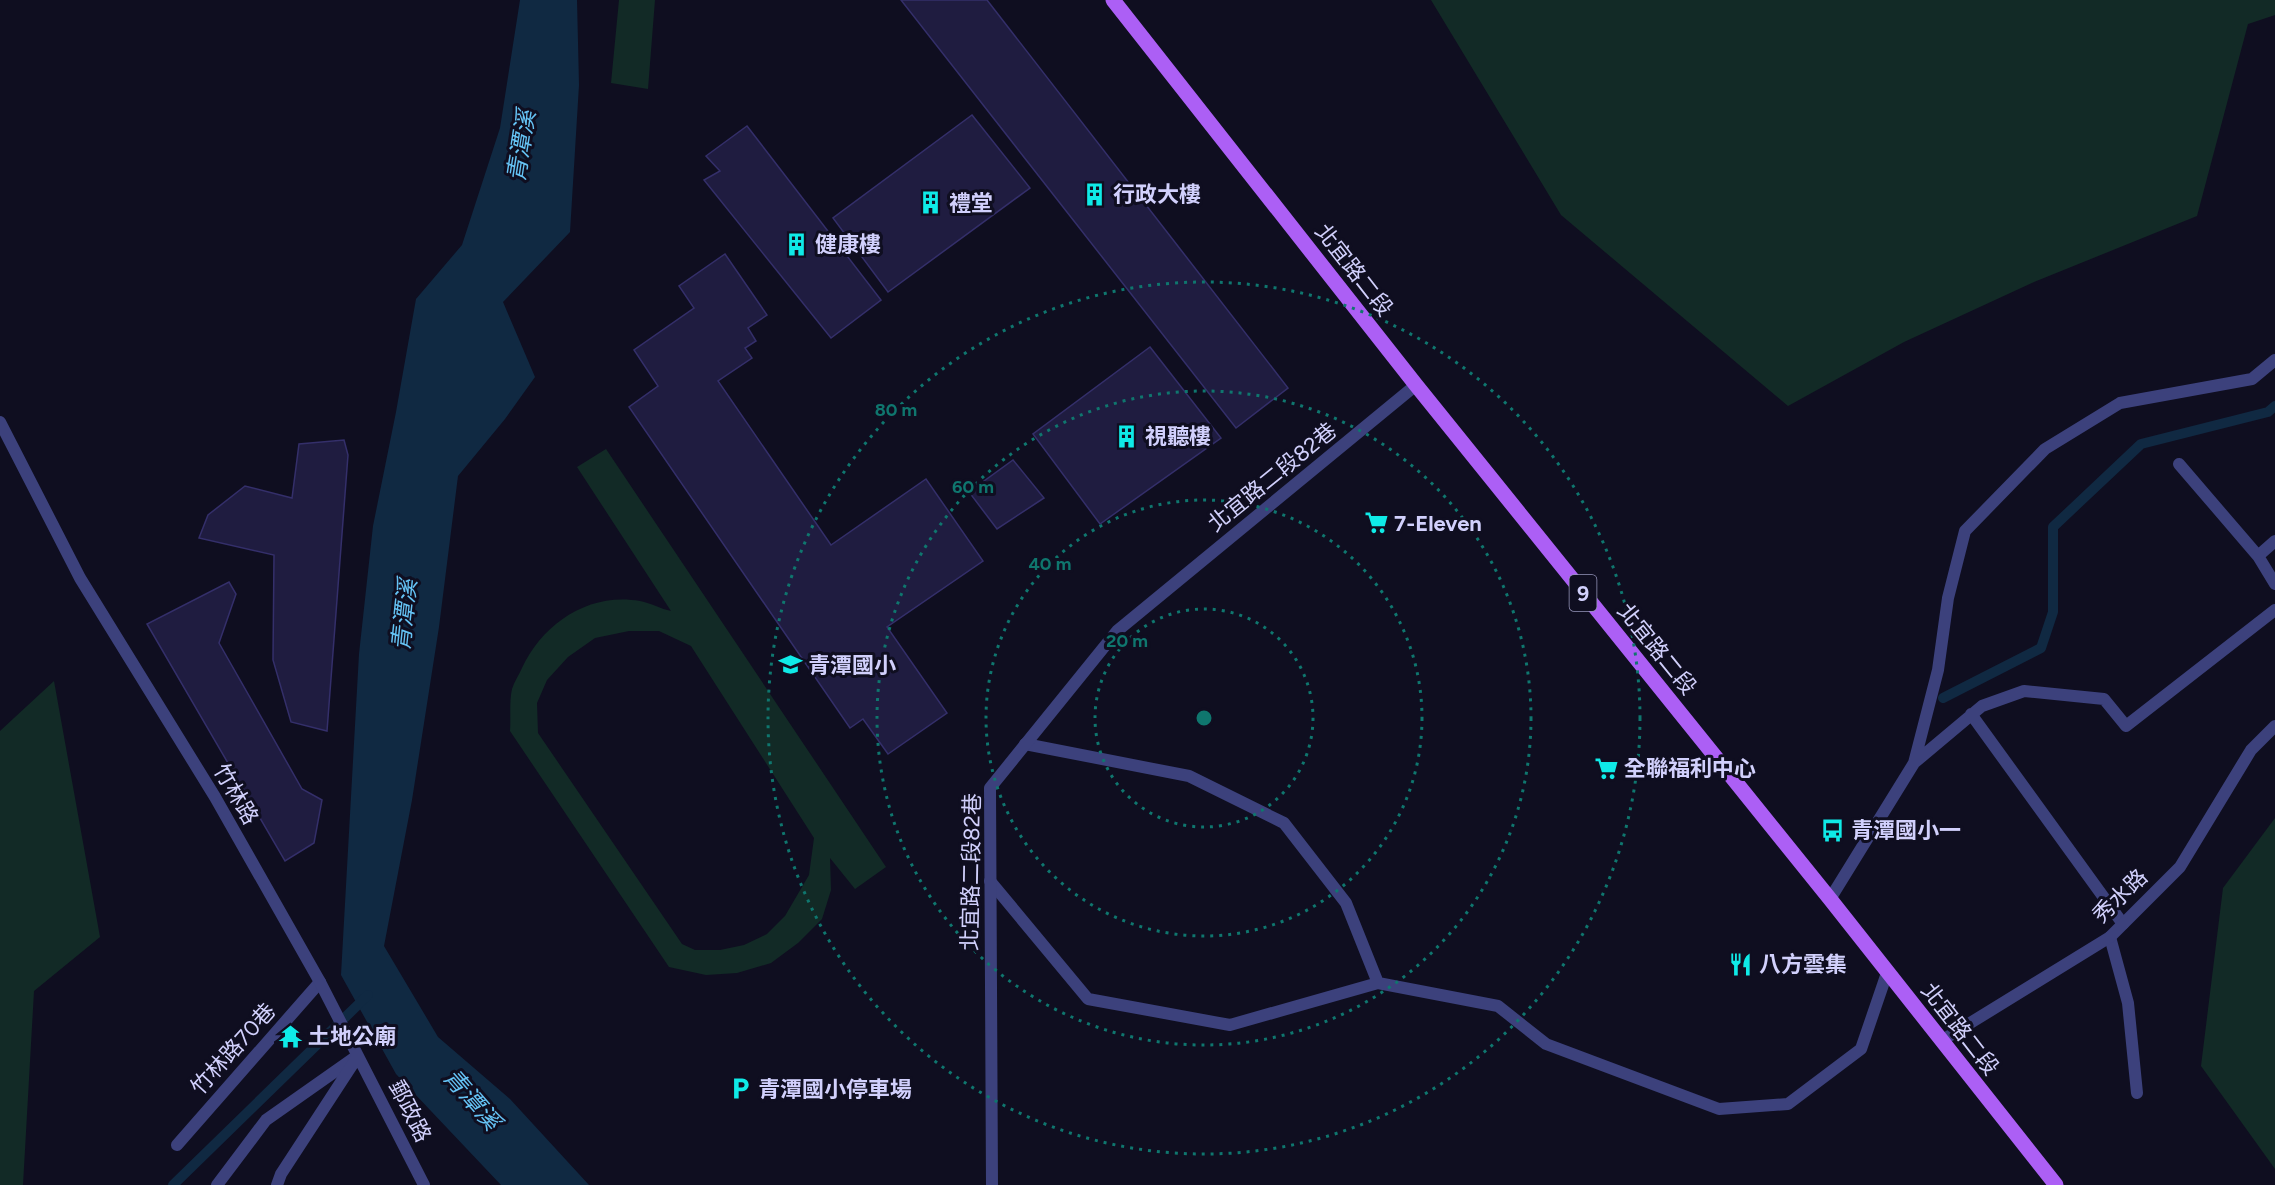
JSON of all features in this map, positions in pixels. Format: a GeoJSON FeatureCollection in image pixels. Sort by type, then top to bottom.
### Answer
{"type":"FeatureCollection","features":[{"type":"Feature","properties":{"kind":"main road","name":"北宜路二段"},"geometry":{"type":"LineString","coordinates":[[1113,0],[1416,385],[1830,899],[2056,1185]]}},
{"type":"Feature","properties":{"kind":"street"},"geometry":{"type":"LineString","coordinates":[[1830,899],[1914,763],[1938,670],[1948,598],[1965,531],[2044,449],[2120,403],[2252,379],[2275,360]]}},
{"type":"Feature","properties":{"kind":"street","name":"北宜路二段82巷"},"geometry":{"type":"LineString","coordinates":[[992,1185],[990,788],[1117,631],[1416,385]]}},
{"type":"Feature","properties":{"kind":"street","name":"竹林路"},"geometry":{"type":"LineString","coordinates":[[0,422],[80,578],[215,797],[320,982],[358,1056]]}},
{"type":"Feature","properties":{"kind":"street"},"geometry":{"type":"LineString","coordinates":[[2179,464],[2258,556],[2275,584]]}},
{"type":"Feature","properties":{"kind":"street"},"geometry":{"type":"LineString","coordinates":[[2258,556],[2275,541]]}},
{"type":"Feature","properties":{"kind":"street"},"geometry":{"type":"LineString","coordinates":[[1914,763],[1982,706],[2024,692],[2104,699],[2126,726],[2275,610]]}},
{"type":"Feature","properties":{"kind":"street"},"geometry":{"type":"LineString","coordinates":[[1971,714],[2123,924]]}},
{"type":"Feature","properties":{"kind":"street","name":"秀水路"},"geometry":{"type":"LineString","coordinates":[[1941,1041],[2110,937],[2180,867],[2251,750],[2275,726]]}},
{"type":"Feature","properties":{"kind":"street"},"geometry":{"type":"LineString","coordinates":[[1025,744],[1189,776],[1284,824],[1346,903],[1378,984]]}},
{"type":"Feature","properties":{"kind":"street"},"geometry":{"type":"LineString","coordinates":[[990,881],[1088,999],[1230,1025],[1378,984],[1498,1006],[1546,1044],[1719,1109],[1788,1104],[1861,1049],[1887,973]]}},
{"type":"Feature","properties":{"kind":"street"},"geometry":{"type":"LineString","coordinates":[[2110,937],[2128,1003],[2137,1093]]}},
{"type":"Feature","properties":{"kind":"street","name":"竹林路70巷"},"geometry":{"type":"LineString","coordinates":[[177,1144],[320,982]]}},
{"type":"Feature","properties":{"kind":"street"},"geometry":{"type":"LineString","coordinates":[[216,1185],[266,1120],[358,1056]]}},
{"type":"Feature","properties":{"kind":"street"},"geometry":{"type":"LineString","coordinates":[[277,1185],[281,1174],[358,1056]]}},
{"type":"Feature","properties":{"kind":"street","name":"郵政路"},"geometry":{"type":"LineString","coordinates":[[358,1056],[424,1185]]}},
{"type":"Feature","properties":{"kind":"green space"},"geometry":{"type":"Polygon","coordinates":[[[619,0],[655,0],[648,89],[611,83],[619,0]]]}},
{"type":"Feature","properties":{"kind":"green space"},"geometry":{"type":"Polygon","coordinates":[[[1431,0],[2275,0],[2275,15],[2248,24],[2197,216],[2034,282],[1904,342],[1788,406],[1561,215],[1431,0]]]}},
{"type":"Feature","properties":{"kind":"green space"},"geometry":{"type":"Polygon","coordinates":[[[606,449],[886,867],[855,889],[830,858],[831,890],[822,919],[798,943],[771,963],[737,973],[706,975],[669,967],[510,731],[514,684],[531,652],[555,625],[586,606],[603,601],[621,599],[640,601],[671,611],[577,467],[606,449]],[[629,631],[595,638],[568,657],[547,680],[537,703],[538,733],[682,944],[695,950],[720,950],[744,945],[767,934],[785,916],[809,875],[814,838],[691,646],[659,631],[629,631]]]}},
{"type":"Feature","properties":{"kind":"green space"},"geometry":{"type":"Polygon","coordinates":[[[54,681],[100,937],[34,991],[23,1185],[0,1185],[0,731],[54,681]]]}},
{"type":"Feature","properties":{"kind":"green space"},"geometry":{"type":"Polygon","coordinates":[[[2275,818],[2275,1169],[2201,1066],[2223,888],[2275,818]]]}},
{"type":"Feature","properties":{"kind":"water","name":"青潭溪"},"geometry":{"type":"Polygon","coordinates":[[[520,0],[577,0],[579,85],[570,232],[503,302],[535,377],[505,419],[458,476],[439,627],[412,800],[384,946],[438,1037],[510,1099],[589,1185],[501,1185],[396,1074],[341,975],[359,654],[373,526],[416,299],[462,245],[500,128],[520,0]]]}},
{"type":"Feature","properties":{"kind":"building","name":"行政大樓"},"geometry":{"type":"Polygon","coordinates":[[[901,0],[987,0],[1288,388],[1236,428],[901,0]]]}},
{"type":"Feature","properties":{"kind":"building","name":"禮堂"},"geometry":{"type":"Polygon","coordinates":[[[972,115],[1030,188],[888,292],[833,218],[972,115]]]}},
{"type":"Feature","properties":{"kind":"building","name":"健康樓"},"geometry":{"type":"Polygon","coordinates":[[[747,126],[881,300],[831,338],[704,180],[720,171],[706,156],[747,126]]]}},
{"type":"Feature","properties":{"kind":"building"},"geometry":{"type":"Polygon","coordinates":[[[725,254],[767,315],[748,328],[756,341],[745,348],[752,358],[718,381],[831,545],[926,479],[983,561],[887,627],[947,713],[888,754],[863,719],[850,728],[629,407],[658,386],[634,350],[694,308],[679,286],[725,254]]]}},
{"type":"Feature","properties":{"kind":"building","name":"視聽樓"},"geometry":{"type":"Polygon","coordinates":[[[1150,347],[1221,438],[1100,524],[1033,434],[1150,347]]]}},
{"type":"Feature","properties":{"kind":"building"},"geometry":{"type":"Polygon","coordinates":[[[344,440],[348,455],[327,731],[291,722],[273,660],[274,555],[199,538],[208,515],[245,486],[292,498],[299,444],[344,440]]]}},
{"type":"Feature","properties":{"kind":"building"},"geometry":{"type":"Polygon","coordinates":[[[1013,460],[1044,498],[997,529],[969,492],[1013,460]]]}},
{"type":"Feature","properties":{"kind":"building"},"geometry":{"type":"Polygon","coordinates":[[[229,582],[236,594],[219,643],[302,789],[322,800],[314,843],[285,861],[147,624],[229,582]]]}},
{"type":"Feature","properties":{"kind":"waterway"},"geometry":{"type":"LineString","coordinates":[[1943,698],[2041,648],[2053,612],[2053,527],[2141,444],[2268,412],[2275,406]]}},
{"type":"Feature","properties":{"kind":"waterway"},"geometry":{"type":"LineString","coordinates":[[173,1185],[368,995]]}},
{"type":"Feature","properties":{"kind":"place","name":"行政大樓"},"geometry":{"type":"Point","coordinates":[1095,194]}},
{"type":"Feature","properties":{"kind":"place","name":"禮堂"},"geometry":{"type":"Point","coordinates":[931,203]}},
{"type":"Feature","properties":{"kind":"place","name":"健康樓"},"geometry":{"type":"Point","coordinates":[797,244]}},
{"type":"Feature","properties":{"kind":"place","name":"視聽樓"},"geometry":{"type":"Point","coordinates":[1127,436]}},
{"type":"Feature","properties":{"kind":"place","name":"7-Eleven"},"geometry":{"type":"Point","coordinates":[1376,523]}},
{"type":"Feature","properties":{"kind":"place","name":"青潭國小"},"geometry":{"type":"Point","coordinates":[790,665]}},
{"type":"Feature","properties":{"kind":"place","name":"全聯福利中心"},"geometry":{"type":"Point","coordinates":[1606,768]}},
{"type":"Feature","properties":{"kind":"place","name":"青潭國小一"},"geometry":{"type":"Point","coordinates":[1833,830]}},
{"type":"Feature","properties":{"kind":"place","name":"八方雲集"},"geometry":{"type":"Point","coordinates":[1741,964]}},
{"type":"Feature","properties":{"kind":"place","name":"土地公廟"},"geometry":{"type":"Point","coordinates":[290,1036]}},
{"type":"Feature","properties":{"kind":"place","name":"青潭國小停車場"},"geometry":{"type":"Point","coordinates":[740,1089]}}]}
